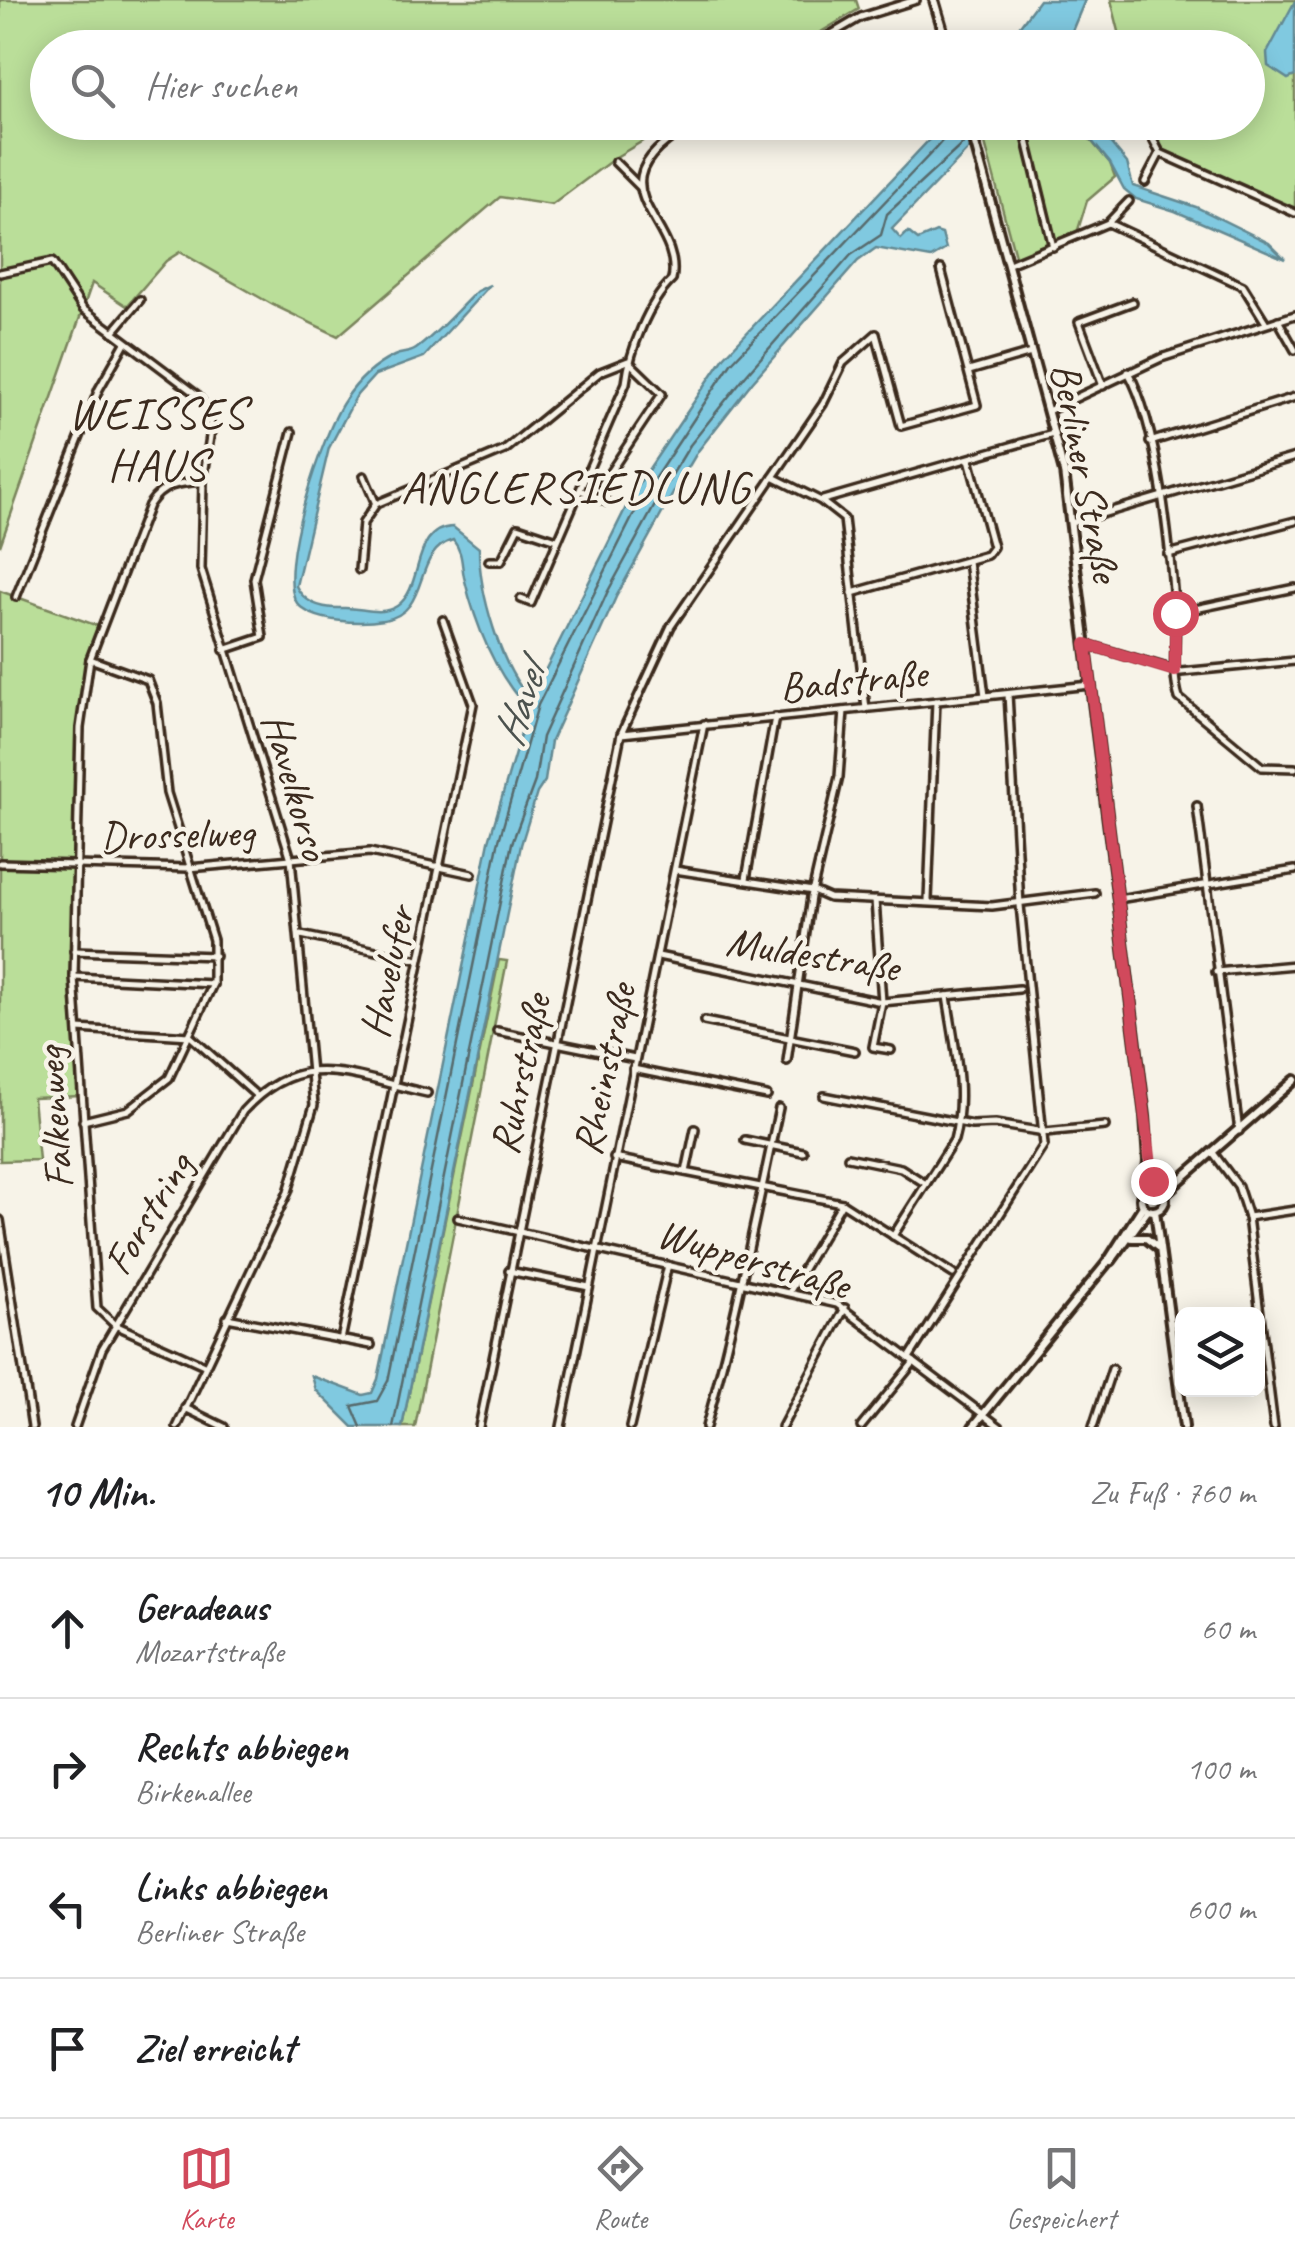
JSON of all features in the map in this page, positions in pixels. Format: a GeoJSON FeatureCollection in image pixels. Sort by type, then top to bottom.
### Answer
{"type":"FeatureCollection","features":[{"type":"Feature","properties":{"kind":"main road"},"geometry":{"type":"LineString","coordinates":[[934,0],[943,30]]}},
{"type":"Feature","properties":{"kind":"main road","name":"Berliner Straße"},"geometry":{"type":"LineString","coordinates":[[974,140],[1056,433],[1071,523],[1154,1187]]}},
{"type":"Feature","properties":{"kind":"main road"},"geometry":{"type":"LineString","coordinates":[[1164,1194],[1295,1080]]}},
{"type":"Feature","properties":{"kind":"main road","name":"Berliner Straße"},"geometry":{"type":"LineString","coordinates":[[1148,1160],[1145,1190],[1149,1209]]}},
{"type":"Feature","properties":{"kind":"main road"},"geometry":{"type":"LineString","coordinates":[[1145,1190],[1154,1187],[1164,1194]]}},
{"type":"Feature","properties":{"kind":"main road"},"geometry":{"type":"LineString","coordinates":[[973,1427],[1149,1209],[1164,1205],[1164,1194]]}},
{"type":"Feature","properties":{"kind":"main road"},"geometry":{"type":"LineString","coordinates":[[1106,1264],[1131,1238],[1149,1209]]}},
{"type":"Feature","properties":{"kind":"main road"},"geometry":{"type":"LineString","coordinates":[[1149,1209],[1162,1252],[1184,1427]]}},
{"type":"Feature","properties":{"kind":"main road"},"geometry":{"type":"LineString","coordinates":[[1131,1238],[1146,1238],[1162,1252]]}},
{"type":"Feature","properties":{"kind":"street"},"geometry":{"type":"LineString","coordinates":[[839,30],[861,17],[916,0]]}},
{"type":"Feature","properties":{"kind":"street"},"geometry":{"type":"LineString","coordinates":[[640,186],[645,166],[669,140]]}},
{"type":"Feature","properties":{"kind":"street"},"geometry":{"type":"LineString","coordinates":[[1027,140],[1052,246]]}},
{"type":"Feature","properties":{"kind":"street"},"geometry":{"type":"LineString","coordinates":[[1153,140],[1160,153],[1256,192],[1295,213]]}},
{"type":"Feature","properties":{"kind":"street"},"geometry":{"type":"LineString","coordinates":[[1145,182],[1160,153]]}},
{"type":"Feature","properties":{"kind":"street"},"geometry":{"type":"LineString","coordinates":[[521,599],[531,602],[626,383],[628,361],[650,306],[672,280],[673,258],[640,186],[615,162]]}},
{"type":"Feature","properties":{"kind":"street"},"geometry":{"type":"LineString","coordinates":[[1008,264],[1108,223],[1129,201]]}},
{"type":"Feature","properties":{"kind":"street"},"geometry":{"type":"LineString","coordinates":[[1108,223],[1243,286],[1266,323]]}},
{"type":"Feature","properties":{"kind":"street","name":"Havelkorso"},"geometry":{"type":"LineString","coordinates":[[0,273],[52,262],[83,309],[196,394],[208,410],[211,430],[203,481],[201,569],[291,859],[314,1069],[314,1105],[288,1192],[177,1427]]}},
{"type":"Feature","properties":{"kind":"street"},"geometry":{"type":"LineString","coordinates":[[942,269],[968,372],[1034,352]]}},
{"type":"Feature","properties":{"kind":"street"},"geometry":{"type":"LineString","coordinates":[[113,332],[140,300]]}},
{"type":"Feature","properties":{"kind":"street"},"geometry":{"type":"LineString","coordinates":[[1102,386],[1079,322],[1134,302]]}},
{"type":"Feature","properties":{"kind":"street"},"geometry":{"type":"LineString","coordinates":[[1050,410],[1128,372],[1295,316]]}},
{"type":"Feature","properties":{"kind":"street"},"geometry":{"type":"LineString","coordinates":[[1278,320],[1295,350]]}},
{"type":"Feature","properties":{"kind":"street","name":"Ruhrstraße"},"geometry":{"type":"LineString","coordinates":[[478,1427],[621,734],[671,626],[823,404],[843,363],[876,334],[901,426],[977,405],[968,372]]}},
{"type":"Feature","properties":{"kind":"street"},"geometry":{"type":"LineString","coordinates":[[16,597],[99,389],[126,343]]}},
{"type":"Feature","properties":{"kind":"street"},"geometry":{"type":"LineString","coordinates":[[602,484],[662,394],[628,361]]}},
{"type":"Feature","properties":{"kind":"street"},"geometry":{"type":"LineString","coordinates":[[359,570],[363,523],[376,504],[505,450],[600,372],[628,361]]}},
{"type":"Feature","properties":{"kind":"street"},"geometry":{"type":"LineString","coordinates":[[1128,372],[1141,395],[1160,499],[1175,613],[1179,698],[1262,768],[1295,768]]}},
{"type":"Feature","properties":{"kind":"street"},"geometry":{"type":"LineString","coordinates":[[1150,442],[1295,397]]}},
{"type":"Feature","properties":{"kind":"street"},"geometry":{"type":"LineString","coordinates":[[224,650],[264,637],[254,579],[292,432]]}},
{"type":"Feature","properties":{"kind":"street"},"geometry":{"type":"LineString","coordinates":[[821,501],[1056,433]]}},
{"type":"Feature","properties":{"kind":"street"},"geometry":{"type":"LineString","coordinates":[[1071,523],[1295,457]]}},
{"type":"Feature","properties":{"kind":"street"},"geometry":{"type":"LineString","coordinates":[[852,594],[987,555],[992,547],[969,459]]}},
{"type":"Feature","properties":{"kind":"street"},"geometry":{"type":"LineString","coordinates":[[364,476],[376,504]]}},
{"type":"Feature","properties":{"kind":"street"},"geometry":{"type":"LineString","coordinates":[[773,477],[821,501],[844,519],[866,709]]}},
{"type":"Feature","properties":{"kind":"street","name":"Falkenweg"},"geometry":{"type":"LineString","coordinates":[[115,1325],[98,1308],[93,1292],[77,1029],[74,865],[80,728],[90,659],[148,505],[158,491],[174,483],[203,481]]}},
{"type":"Feature","properties":{"kind":"street"},"geometry":{"type":"LineString","coordinates":[[580,490],[607,502]]}},
{"type":"Feature","properties":{"kind":"street"},"geometry":{"type":"LineString","coordinates":[[1168,554],[1295,521]]}},
{"type":"Feature","properties":{"kind":"street"},"geometry":{"type":"LineString","coordinates":[[489,561],[501,561],[518,527],[557,540]]}},
{"type":"Feature","properties":{"kind":"street"},"geometry":{"type":"LineString","coordinates":[[968,560],[985,696]]}},
{"type":"Feature","properties":{"kind":"street"},"geometry":{"type":"LineString","coordinates":[[1175,613],[1295,588]]}},
{"type":"Feature","properties":{"kind":"street","name":"Havelufer"},"geometry":{"type":"LineString","coordinates":[[340,1340],[473,704],[443,620]]}},
{"type":"Feature","properties":{"kind":"street"},"geometry":{"type":"LineString","coordinates":[[1086,644],[1175,671],[1295,661]]}},
{"type":"Feature","properties":{"kind":"street"},"geometry":{"type":"LineString","coordinates":[[83,1121],[107,1119],[150,1097],[169,1078],[213,984],[215,956],[166,793],[157,704],[148,680],[90,659]]}},
{"type":"Feature","properties":{"kind":"street","name":"Badstraße"},"geometry":{"type":"LineString","coordinates":[[621,734],[1091,685]]}},
{"type":"Feature","properties":{"kind":"street"},"geometry":{"type":"LineString","coordinates":[[861,1427],[912,1360],[1031,1170],[1046,1132],[1020,905],[1008,694]]}},
{"type":"Feature","properties":{"kind":"street"},"geometry":{"type":"LineString","coordinates":[[928,900],[936,701]]}},
{"type":"Feature","properties":{"kind":"street"},"geometry":{"type":"LineString","coordinates":[[788,1061],[813,891],[839,777],[844,711]]}},
{"type":"Feature","properties":{"kind":"street"},"geometry":{"type":"LineString","coordinates":[[746,879],[775,717]]}},
{"type":"Feature","properties":{"kind":"street","name":"Rheinstraße"},"geometry":{"type":"LineString","coordinates":[[561,1427],[704,724]]}},
{"type":"Feature","properties":{"kind":"street"},"geometry":{"type":"LineString","coordinates":[[1197,806],[1239,1131]]}},
{"type":"Feature","properties":{"kind":"street","name":"Drosselweg"},"geometry":{"type":"LineString","coordinates":[[0,864],[189,868],[370,852],[472,874]]}},
{"type":"Feature","properties":{"kind":"street"},"geometry":{"type":"LineString","coordinates":[[675,870],[813,891],[829,898],[1020,905],[1096,893]]}},
{"type":"Feature","properties":{"kind":"street"},"geometry":{"type":"LineString","coordinates":[[1118,899],[1295,870]]}},
{"type":"Feature","properties":{"kind":"street"},"geometry":{"type":"LineString","coordinates":[[875,898],[882,1002],[873,1047],[892,1050]]}},
{"type":"Feature","properties":{"kind":"street"},"geometry":{"type":"LineString","coordinates":[[301,935],[418,960]]}},
{"type":"Feature","properties":{"kind":"street"},"geometry":{"type":"LineString","coordinates":[[74,951],[215,956]]}},
{"type":"Feature","properties":{"kind":"street","name":"Muldestraße"},"geometry":{"type":"LineString","coordinates":[[658,956],[882,1002],[1019,989]]}},
{"type":"Feature","properties":{"kind":"street"},"geometry":{"type":"LineString","coordinates":[[1216,972],[1295,965]]}},
{"type":"Feature","properties":{"kind":"street"},"geometry":{"type":"LineString","coordinates":[[74,977],[213,984]]}},
{"type":"Feature","properties":{"kind":"street"},"geometry":{"type":"LineString","coordinates":[[893,1236],[954,1140],[959,1123],[962,1098],[947,996]]}},
{"type":"Feature","properties":{"kind":"street"},"geometry":{"type":"LineString","coordinates":[[704,1021],[855,1052]]}},
{"type":"Feature","properties":{"kind":"street"},"geometry":{"type":"LineString","coordinates":[[77,1029],[190,1036],[256,1096]]}},
{"type":"Feature","properties":{"kind":"street"},"geometry":{"type":"LineString","coordinates":[[497,1031],[636,1059]]}},
{"type":"Feature","properties":{"kind":"street"},"geometry":{"type":"LineString","coordinates":[[314,1069],[427,1093]]}},
{"type":"Feature","properties":{"kind":"street","name":"Forstring"},"geometry":{"type":"LineString","coordinates":[[75,1427],[115,1325],[243,1110],[256,1096],[292,1072],[314,1069]]}},
{"type":"Feature","properties":{"kind":"street"},"geometry":{"type":"LineString","coordinates":[[634,1069],[767,1096]]}},
{"type":"Feature","properties":{"kind":"street"},"geometry":{"type":"LineString","coordinates":[[824,1096],[959,1123],[1046,1132],[1104,1126]]}},
{"type":"Feature","properties":{"kind":"street"},"geometry":{"type":"LineString","coordinates":[[706,1427],[743,1284],[750,1228],[780,1108]]}},
{"type":"Feature","properties":{"kind":"street"},"geometry":{"type":"LineString","coordinates":[[686,1172],[695,1128]]}},
{"type":"Feature","properties":{"kind":"street"},"geometry":{"type":"LineString","coordinates":[[744,1140],[804,1152]]}},
{"type":"Feature","properties":{"kind":"street"},"geometry":{"type":"LineString","coordinates":[[1214,1154],[1238,1186],[1248,1217],[1258,1307]]}},
{"type":"Feature","properties":{"kind":"street"},"geometry":{"type":"LineString","coordinates":[[848,1157],[901,1168],[926,1184]]}},
{"type":"Feature","properties":{"kind":"street"},"geometry":{"type":"LineString","coordinates":[[614,1158],[842,1204],[953,1274]]}},
{"type":"Feature","properties":{"kind":"street"},"geometry":{"type":"LineString","coordinates":[[790,1291],[842,1204]]}},
{"type":"Feature","properties":{"kind":"street"},"geometry":{"type":"LineString","coordinates":[[1248,1217],[1295,1210]]}},
{"type":"Feature","properties":{"kind":"street","name":"Wupperstraße"},"geometry":{"type":"LineString","coordinates":[[458,1218],[597,1246],[743,1284],[790,1291],[845,1308],[1000,1427]]}},
{"type":"Feature","properties":{"kind":"street"},"geometry":{"type":"LineString","coordinates":[[0,1220],[32,1427]]}},
{"type":"Feature","properties":{"kind":"street"},"geometry":{"type":"LineString","coordinates":[[630,1427],[668,1265]]}},
{"type":"Feature","properties":{"kind":"street"},"geometry":{"type":"LineString","coordinates":[[508,1270],[590,1287]]}},
{"type":"Feature","properties":{"kind":"street"},"geometry":{"type":"LineString","coordinates":[[782,1427],[845,1308]]}},
{"type":"Feature","properties":{"kind":"street"},"geometry":{"type":"LineString","coordinates":[[227,1318],[372,1346]]}},
{"type":"Feature","properties":{"kind":"street"},"geometry":{"type":"LineString","coordinates":[[1171,1323],[1175,1323]]}},
{"type":"Feature","properties":{"kind":"street"},"geometry":{"type":"LineString","coordinates":[[115,1325],[206,1366]]}},
{"type":"Feature","properties":{"kind":"street"},"geometry":{"type":"LineString","coordinates":[[1265,1359],[1274,1427]]}},
{"type":"Feature","properties":{"kind":"street"},"geometry":{"type":"LineString","coordinates":[[1093,1427],[1112,1370]]}},
{"type":"Feature","properties":{"kind":"street"},"geometry":{"type":"LineString","coordinates":[[185,1408],[224,1427]]}},
{"type":"Feature","properties":{"kind":"green space"},"geometry":{"type":"Polygon","coordinates":[[[0,0],[856,0],[859,9],[824,30],[30,30],[30,140],[644,140],[552,205],[500,197],[338,336],[273,305],[180,252],[166,261],[127,306],[92,283],[0,546],[0,0]]]}},
{"type":"Feature","properties":{"kind":"green space"},"geometry":{"type":"Polygon","coordinates":[[[1111,0],[1295,0],[1288,78],[1295,76],[1295,209],[1163,151],[1156,140],[1265,140],[1265,30],[1119,30],[1111,0]]]}},
{"type":"Feature","properties":{"kind":"green space"},"geometry":{"type":"Polygon","coordinates":[[[984,140],[1090,140],[1110,163],[1115,177],[1087,201],[1076,236],[1017,263],[984,140]]]}},
{"type":"Feature","properties":{"kind":"green space"},"geometry":{"type":"Polygon","coordinates":[[[0,591],[101,627],[85,698],[79,769],[76,922],[81,1096],[33,1098],[39,1160],[0,1161],[0,591]]]}},
{"type":"Feature","properties":{"kind":"green space"},"geometry":{"type":"Polygon","coordinates":[[[499,960],[507,961],[415,1427],[402,1427],[499,960]]]}},
{"type":"Feature","properties":{"kind":"water"},"geometry":{"type":"Polygon","coordinates":[[[1039,0],[1085,0],[1072,30],[1017,30],[1039,0]]]}},
{"type":"Feature","properties":{"kind":"water"},"geometry":{"type":"Polygon","coordinates":[[[1295,1],[1295,76],[1288,79],[1268,66],[1267,53],[1295,1]]]}},
{"type":"Feature","properties":{"kind":"water"},"geometry":{"type":"Polygon","coordinates":[[[929,140],[978,140],[892,229],[901,239],[908,232],[918,240],[936,232],[942,234],[946,249],[931,258],[876,248],[858,261],[752,382],[698,451],[616,597],[551,741],[545,781],[537,793],[521,845],[402,1427],[353,1427],[316,1390],[312,1376],[363,1395],[372,1393],[378,1379],[489,841],[528,709],[506,680],[480,630],[453,540],[431,556],[416,594],[399,615],[350,622],[314,615],[297,603],[292,563],[314,470],[336,417],[367,374],[394,356],[416,349],[477,291],[490,285],[424,357],[375,375],[357,395],[329,448],[296,586],[304,597],[322,606],[391,609],[412,586],[430,537],[453,527],[479,548],[493,628],[510,668],[531,699],[634,491],[724,357],[929,140]]]}},
{"type":"Feature","properties":{"kind":"water"},"geometry":{"type":"Polygon","coordinates":[[[1091,140],[1108,140],[1127,163],[1133,186],[1196,207],[1269,243],[1285,259],[1175,211],[1136,199],[1124,189],[1091,140]]]}},
{"type":"Feature","properties":{"kind":"district","name":"WEISSES HAUS"},"geometry":{"type":"Point","coordinates":[158,438]}},
{"type":"Feature","properties":{"kind":"district","name":"ANGLERSIEDLUNG"},"geometry":{"type":"Point","coordinates":[576,486]}},
{"type":"Feature","properties":{"kind":"route"},"geometry":{"type":"LineString","coordinates":[[1153,1181],[1086,644],[1175,671],[1175,613]]}},
{"type":"Feature","properties":{"kind":"water label","name":"Havel"},"geometry":{"type":"Point","coordinates":[518,705]}}]}
